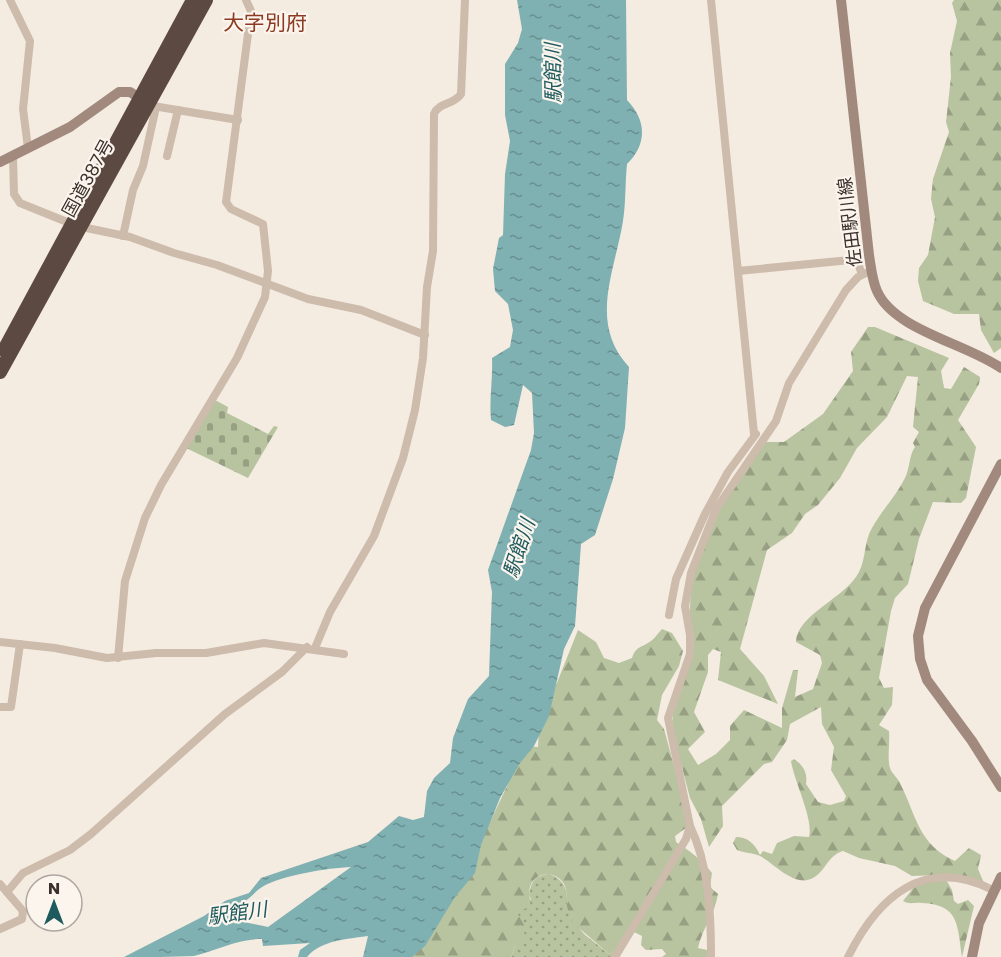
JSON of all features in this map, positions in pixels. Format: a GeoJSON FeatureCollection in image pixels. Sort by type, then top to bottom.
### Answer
{"type":"FeatureCollection","features":[{"type":"Feature","properties":{"kind":"highway","name":"国道387号"},"geometry":{"type":"LineString","coordinates":[[148,103],[193,0]]}},
{"type":"Feature","properties":{"kind":"highway","name":"国道387号"},"geometry":{"type":"LineString","coordinates":[[0,357],[206,0]]}},
{"type":"Feature","properties":{"kind":"highway","name":"国道387号"},"geometry":{"type":"LineString","coordinates":[[0,372],[77,225]]}},
{"type":"Feature","properties":{"kind":"main road","name":"佐田駅川線"},"geometry":{"type":"LineString","coordinates":[[841,0],[867,272],[877,292],[898,317],[968,348],[1001,368]]}},
{"type":"Feature","properties":{"kind":"main road"},"geometry":{"type":"LineString","coordinates":[[0,162],[77,123],[119,92],[130,92],[148,103]]}},
{"type":"Feature","properties":{"kind":"main road"},"geometry":{"type":"LineString","coordinates":[[1001,464],[925,608],[920,622],[918,644],[927,680],[972,741],[1001,787]]}},
{"type":"Feature","properties":{"kind":"main road"},"geometry":{"type":"LineString","coordinates":[[972,957],[979,923],[1001,877]]}},
{"type":"Feature","properties":{"kind":"street"},"geometry":{"type":"LineString","coordinates":[[10,0],[30,41],[23,109],[28,148]]}},
{"type":"Feature","properties":{"kind":"street"},"geometry":{"type":"LineString","coordinates":[[118,658],[125,581],[146,518],[161,485],[237,358],[265,297],[268,284],[263,224],[227,205],[251,11],[246,0]]}},
{"type":"Feature","properties":{"kind":"street"},"geometry":{"type":"LineString","coordinates":[[7,892],[23,873],[70,850],[91,834],[225,714],[311,648],[369,548],[391,494],[415,410],[425,335],[427,286],[433,251],[434,114],[437,108],[455,101],[461,94],[465,0]]}},
{"type":"Feature","properties":{"kind":"street"},"geometry":{"type":"LineString","coordinates":[[669,615],[676,579],[705,514],[720,485],[754,434],[711,0]]}},
{"type":"Feature","properties":{"kind":"street"},"geometry":{"type":"LineString","coordinates":[[123,236],[133,190],[143,166],[148,103],[237,120]]}},
{"type":"Feature","properties":{"kind":"street"},"geometry":{"type":"LineString","coordinates":[[166,156],[178,110]]}},
{"type":"Feature","properties":{"kind":"street"},"geometry":{"type":"LineString","coordinates":[[14,156],[14,194],[18,202],[77,225],[123,236],[308,299],[361,310],[425,335]]}},
{"type":"Feature","properties":{"kind":"street"},"geometry":{"type":"LineString","coordinates":[[711,957],[705,871],[698,841],[690,826],[668,718],[690,654],[690,635],[685,606],[688,585],[703,537],[716,508],[765,439],[779,415],[789,383],[846,290],[867,272],[850,260],[738,271]]}},
{"type":"Feature","properties":{"kind":"street"},"geometry":{"type":"LineString","coordinates":[[754,434],[765,439]]}},
{"type":"Feature","properties":{"kind":"street"},"geometry":{"type":"LineString","coordinates":[[0,642],[99,658],[156,653],[206,653],[254,644],[311,648],[344,654]]}},
{"type":"Feature","properties":{"kind":"street"},"geometry":{"type":"LineString","coordinates":[[0,707],[11,707],[20,644]]}},
{"type":"Feature","properties":{"kind":"street"},"geometry":{"type":"LineString","coordinates":[[615,957],[686,839],[690,826]]}},
{"type":"Feature","properties":{"kind":"street"},"geometry":{"type":"LineString","coordinates":[[848,957],[883,905],[918,880],[946,878],[975,881],[993,890]]}},
{"type":"Feature","properties":{"kind":"street"},"geometry":{"type":"LineString","coordinates":[[0,884],[21,905],[23,915],[22,919],[0,928]]}},
{"type":"Feature","properties":{"kind":"green space"},"geometry":{"type":"Polygon","coordinates":[[[954,0],[1001,0],[1001,348],[994,353],[981,330],[979,314],[954,314],[923,301],[918,281],[919,268],[928,255],[935,217],[931,199],[933,179],[949,132],[946,122],[951,77],[950,53],[957,21],[952,3],[954,0]]]}},
{"type":"Feature","properties":{"kind":"green space"},"geometry":{"type":"Polygon","coordinates":[[[868,327],[875,327],[949,358],[941,371],[944,388],[951,389],[964,367],[980,377],[979,384],[958,420],[976,447],[966,498],[961,503],[933,502],[919,539],[908,584],[895,598],[891,611],[879,678],[884,688],[893,687],[892,705],[879,725],[889,731],[890,768],[900,783],[920,828],[933,846],[955,861],[969,848],[981,855],[978,869],[984,883],[944,876],[952,890],[954,901],[958,904],[968,900],[974,906],[962,957],[957,926],[950,913],[934,905],[903,901],[914,887],[938,875],[912,876],[895,866],[859,858],[843,851],[833,856],[821,872],[813,878],[799,880],[785,874],[760,856],[737,850],[733,843],[736,837],[744,838],[753,844],[760,855],[763,851],[772,854],[777,843],[794,836],[809,837],[809,821],[791,761],[794,759],[804,770],[806,784],[818,802],[830,805],[844,801],[846,796],[831,770],[834,747],[822,724],[821,707],[790,724],[787,740],[772,762],[764,764],[722,806],[723,826],[709,847],[701,819],[690,798],[672,729],[673,711],[688,670],[691,578],[720,503],[766,442],[784,442],[823,414],[853,371],[851,352],[868,327]],[[907,376],[887,417],[857,448],[840,478],[818,505],[805,514],[792,533],[767,550],[740,649],[764,676],[778,704],[718,680],[721,652],[713,649],[708,655],[708,672],[694,712],[705,732],[688,749],[698,765],[716,754],[730,740],[730,726],[744,710],[782,728],[782,708],[793,670],[798,670],[795,697],[813,689],[822,663],[820,655],[796,642],[798,632],[804,623],[853,581],[861,567],[872,528],[905,478],[915,447],[913,443],[919,432],[913,427],[918,377],[907,376]]]}},
{"type":"Feature","properties":{"kind":"green space"},"geometry":{"type":"Polygon","coordinates":[[[215,400],[228,407],[227,413],[268,434],[274,426],[278,427],[248,478],[186,448],[215,400]]]}},
{"type":"Feature","properties":{"kind":"green space"},"geometry":{"type":"Polygon","coordinates":[[[662,629],[672,633],[683,651],[679,666],[662,695],[657,720],[664,729],[690,825],[675,836],[676,842],[696,856],[712,873],[710,887],[718,894],[698,948],[707,950],[714,957],[662,957],[666,954],[662,949],[646,950],[641,945],[642,936],[630,930],[615,952],[609,954],[572,922],[574,913],[569,912],[564,884],[556,876],[546,874],[536,878],[529,890],[530,906],[517,913],[525,924],[524,937],[515,946],[511,957],[411,957],[490,822],[526,746],[538,747],[539,728],[578,630],[596,642],[604,658],[619,663],[632,658],[637,649],[651,641],[662,629]]]}},
{"type":"Feature","properties":{"kind":"green space"},"geometry":{"type":"Polygon","coordinates":[[[549,874],[562,882],[567,896],[567,907],[575,913],[577,925],[584,934],[609,954],[615,952],[611,957],[511,957],[515,946],[517,913],[531,899],[529,895],[534,880],[549,874]]]}},
{"type":"Feature","properties":{"kind":"water","name":"駅館川"},"geometry":{"type":"Polygon","coordinates":[[[517,0],[626,0],[627,100],[638,116],[642,132],[638,149],[627,164],[623,221],[608,296],[607,315],[610,333],[617,350],[629,367],[625,428],[613,479],[595,535],[581,544],[575,626],[564,649],[549,716],[534,746],[520,763],[500,798],[481,845],[475,873],[455,897],[425,946],[412,957],[363,957],[368,936],[327,944],[307,957],[298,957],[300,950],[310,943],[263,946],[262,939],[253,939],[194,956],[124,957],[204,916],[225,901],[249,893],[261,878],[368,842],[399,816],[413,820],[424,817],[427,791],[434,778],[450,763],[453,738],[468,699],[489,676],[492,592],[488,570],[531,450],[534,433],[532,393],[523,385],[514,425],[505,427],[491,420],[492,358],[510,347],[513,330],[508,304],[495,291],[493,269],[499,238],[503,235],[505,174],[510,141],[505,115],[505,64],[518,43],[522,29],[517,0]],[[351,867],[281,879],[262,887],[240,903],[234,920],[268,927],[351,867]]]}},
{"type":"Feature","properties":{"kind":"district","name":"大字別府"},"geometry":{"type":"Point","coordinates":[265,23]}}]}
